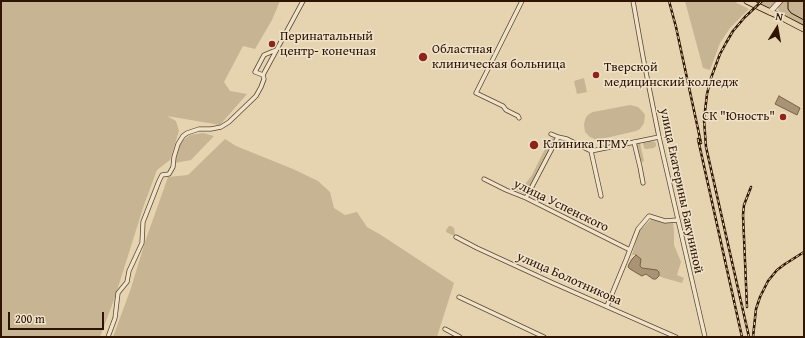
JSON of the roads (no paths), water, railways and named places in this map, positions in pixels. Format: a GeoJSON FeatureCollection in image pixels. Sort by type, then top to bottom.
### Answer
{"type":"FeatureCollection","features":[{"type":"Feature","properties":{"kind":"main road"},"geometry":{"type":"LineString","coordinates":[[746,1],[779,16],[804,30]]}},
{"type":"Feature","properties":{"kind":"main road"},"geometry":{"type":"LineString","coordinates":[[770,12],[778,19],[804,30]]}},
{"type":"Feature","properties":{"kind":"street"},"geometry":{"type":"LineString","coordinates":[[108,337],[115,318],[118,293],[127,282],[129,271],[142,243],[143,222],[158,181],[162,176],[170,174],[178,144],[187,132],[199,129],[221,127],[229,122],[256,96],[264,79],[263,75],[303,1]]}},
{"type":"Feature","properties":{"kind":"street"},"geometry":{"type":"LineString","coordinates":[[519,118],[506,110],[503,106],[476,93],[522,1]]}},
{"type":"Feature","properties":{"kind":"street","name":"улица Екатерины Бакуниной"},"geometry":{"type":"LineString","coordinates":[[632,1],[677,220],[705,337]]}},
{"type":"Feature","properties":{"kind":"street"},"geometry":{"type":"LineString","coordinates":[[770,12],[779,2]]}},
{"type":"Feature","properties":{"kind":"street"},"geometry":{"type":"LineString","coordinates":[[779,2],[776,10],[779,16]]}},
{"type":"Feature","properties":{"kind":"street"},"geometry":{"type":"LineString","coordinates":[[263,75],[255,72],[264,55],[276,50]]}},
{"type":"Feature","properties":{"kind":"street"},"geometry":{"type":"LineString","coordinates":[[551,134],[567,139],[591,151],[659,137]]}},
{"type":"Feature","properties":{"kind":"street"},"geometry":{"type":"LineString","coordinates":[[526,198],[558,137]]}},
{"type":"Feature","properties":{"kind":"street"},"geometry":{"type":"LineString","coordinates":[[634,142],[643,183]]}},
{"type":"Feature","properties":{"kind":"street"},"geometry":{"type":"LineString","coordinates":[[591,151],[601,196]]}},
{"type":"Feature","properties":{"kind":"street","name":"улица Успенского"},"geometry":{"type":"LineString","coordinates":[[484,179],[526,198],[630,250]]}},
{"type":"Feature","properties":{"kind":"street"},"geometry":{"type":"LineString","coordinates":[[606,306],[638,230],[649,216],[665,221],[677,220]]}},
{"type":"Feature","properties":{"kind":"street","name":"улица Болотникова"},"geometry":{"type":"LineString","coordinates":[[456,237],[553,283],[676,337]]}},
{"type":"Feature","properties":{"kind":"street"},"geometry":{"type":"LineString","coordinates":[[459,297],[544,337]]}},
{"type":"Feature","properties":{"kind":"street"},"geometry":{"type":"LineString","coordinates":[[445,329],[460,337]]}},
{"type":"Feature","properties":{"kind":"tram line"},"geometry":{"type":"LineString","coordinates":[[788,1],[788,9],[791,13],[804,20]]}},
{"type":"Feature","properties":{"kind":"railway"},"geometry":{"type":"LineString","coordinates":[[669,1],[701,143]]}},
{"type":"Feature","properties":{"kind":"railway"},"geometry":{"type":"LineString","coordinates":[[749,337],[706,147],[704,120],[707,94],[720,54],[733,31],[762,1]]}},
{"type":"Feature","properties":{"kind":"railway"},"geometry":{"type":"LineString","coordinates":[[698,139],[742,337]]}},
{"type":"Feature","properties":{"kind":"railway"},"geometry":{"type":"LineString","coordinates":[[747,307],[743,215],[744,205],[751,187]]}},
{"type":"Feature","properties":{"kind":"railway"},"geometry":{"type":"LineString","coordinates":[[753,337],[756,309],[768,281],[777,270],[804,252]]}},
{"type":"Feature","properties":{"kind":"place","name":"Перинатальный центр- конечная"},"geometry":{"type":"Point","coordinates":[272,44]}},
{"type":"Feature","properties":{"kind":"place","name":"Областная клиническая больница"},"geometry":{"type":"Point","coordinates":[423,57]}},
{"type":"Feature","properties":{"kind":"place","name":"Тверской медицинский колледж"},"geometry":{"type":"Point","coordinates":[596,75]}},
{"type":"Feature","properties":{"kind":"place","name":"СК \"Юность\""},"geometry":{"type":"Point","coordinates":[783,117]}},
{"type":"Feature","properties":{"kind":"place","name":"Клиника ТГМУ"},"geometry":{"type":"Point","coordinates":[534,145]}}]}
